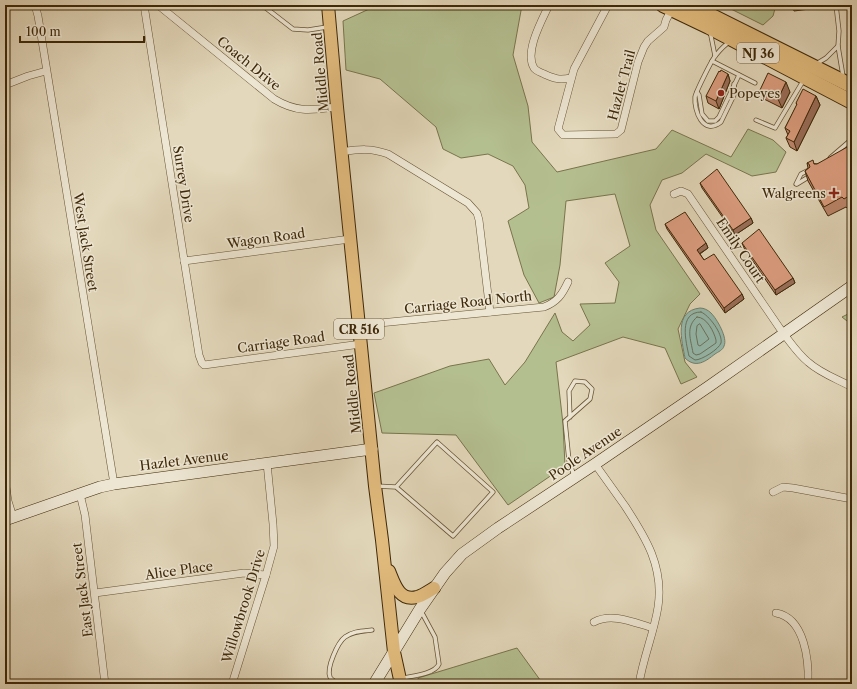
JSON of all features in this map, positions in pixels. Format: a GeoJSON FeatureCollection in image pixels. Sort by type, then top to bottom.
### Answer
{"type":"FeatureCollection","features":[{"type":"Feature","properties":{"kind":"highway","name":"NJ 36"},"geometry":{"type":"LineString","coordinates":[[690,5],[848,84]]}},
{"type":"Feature","properties":{"kind":"highway","name":"NJ 36"},"geometry":{"type":"LineString","coordinates":[[667,7],[734,40],[852,102]]}},
{"type":"Feature","properties":{"kind":"main road","name":"Middle Road"},"geometry":{"type":"LineString","coordinates":[[328,5],[375,486],[394,652],[401,681]]}},
{"type":"Feature","properties":{"kind":"main road"},"geometry":{"type":"LineString","coordinates":[[384,560],[396,588],[401,595],[416,598],[434,588]]}},
{"type":"Feature","properties":{"kind":"street","name":"West Jack Street"},"geometry":{"type":"LineString","coordinates":[[34,5],[38,16],[114,484]]}},
{"type":"Feature","properties":{"kind":"street","name":"Surrey Drive"},"geometry":{"type":"LineString","coordinates":[[144,5],[199,355],[204,365]]}},
{"type":"Feature","properties":{"kind":"street","name":"Coach Drive"},"geometry":{"type":"LineString","coordinates":[[158,5],[282,104],[304,110],[337,107]]}},
{"type":"Feature","properties":{"kind":"street"},"geometry":{"type":"LineString","coordinates":[[549,5],[535,37],[531,53],[532,65],[536,70],[559,80],[571,78]]}},
{"type":"Feature","properties":{"kind":"street","name":"Hazlet Trail"},"geometry":{"type":"LineString","coordinates":[[608,5],[574,69],[558,129],[563,135],[619,133],[638,62],[648,41],[664,27],[667,7]]}},
{"type":"Feature","properties":{"kind":"street"},"geometry":{"type":"LineString","coordinates":[[5,85],[46,71]]}},
{"type":"Feature","properties":{"kind":"street"},"geometry":{"type":"LineString","coordinates":[[342,152],[363,149],[378,150],[388,154],[468,203],[472,207],[479,220],[490,312]]}},
{"type":"Feature","properties":{"kind":"street","name":"Emily Court"},"geometry":{"type":"LineString","coordinates":[[674,194],[681,191],[688,194],[783,333]]}},
{"type":"Feature","properties":{"kind":"street","name":"Wagon Road"},"geometry":{"type":"LineString","coordinates":[[184,261],[350,239]]}},
{"type":"Feature","properties":{"kind":"street","name":"Carriage Road North"},"geometry":{"type":"LineString","coordinates":[[359,325],[544,307],[551,304],[563,294],[568,282]]}},
{"type":"Feature","properties":{"kind":"street","name":"Poole Avenue"},"geometry":{"type":"LineString","coordinates":[[374,684],[434,588],[453,563],[473,545],[575,478],[852,286]]}},
{"type":"Feature","properties":{"kind":"street"},"geometry":{"type":"LineString","coordinates":[[783,333],[808,363],[852,387]]}},
{"type":"Feature","properties":{"kind":"street","name":"Carriage Road"},"geometry":{"type":"LineString","coordinates":[[204,365],[361,344]]}},
{"type":"Feature","properties":{"kind":"street","name":"Hazlet Avenue"},"geometry":{"type":"LineString","coordinates":[[9,518],[100,487],[114,484],[372,449]]}},
{"type":"Feature","properties":{"kind":"street","name":"Willowbrook Drive"},"geometry":{"type":"LineString","coordinates":[[232,684],[273,550],[274,537],[267,464]]}},
{"type":"Feature","properties":{"kind":"street"},"geometry":{"type":"LineString","coordinates":[[595,464],[640,530],[653,555],[658,577],[659,597],[639,684]]}},
{"type":"Feature","properties":{"kind":"street"},"geometry":{"type":"LineString","coordinates":[[5,480],[9,518]]}},
{"type":"Feature","properties":{"kind":"street"},"geometry":{"type":"LineString","coordinates":[[773,492],[783,487],[852,499]]}},
{"type":"Feature","properties":{"kind":"street","name":"East Jack Street"},"geometry":{"type":"LineString","coordinates":[[80,494],[85,515],[105,684]]}},
{"type":"Feature","properties":{"kind":"street","name":"Alice Place"},"geometry":{"type":"LineString","coordinates":[[94,593],[244,573],[266,575]]}},
{"type":"Feature","properties":{"kind":"street"},"geometry":{"type":"LineString","coordinates":[[776,613],[779,613],[792,622],[801,637],[808,664],[808,684]]}},
{"type":"Feature","properties":{"kind":"street"},"geometry":{"type":"LineString","coordinates":[[594,622],[606,618],[619,618],[653,628]]}},
{"type":"Feature","properties":{"kind":"lane"},"geometry":{"type":"LineString","coordinates":[[262,5],[293,29],[308,30],[330,26]]}},
{"type":"Feature","properties":{"kind":"lane"},"geometry":{"type":"LineString","coordinates":[[836,5],[839,31],[838,46],[840,65],[848,84]]}},
{"type":"Feature","properties":{"kind":"lane"},"geometry":{"type":"LineString","coordinates":[[708,27],[715,56]]}},
{"type":"Feature","properties":{"kind":"lane"},"geometry":{"type":"LineString","coordinates":[[734,40],[725,45],[715,56],[697,92],[699,95],[703,116],[707,120],[713,121],[718,117],[739,75]]}},
{"type":"Feature","properties":{"kind":"lane"},"geometry":{"type":"LineString","coordinates":[[813,66],[826,58],[838,46]]}},
{"type":"Feature","properties":{"kind":"lane"},"geometry":{"type":"LineString","coordinates":[[712,61],[754,83]]}},
{"type":"Feature","properties":{"kind":"lane"},"geometry":{"type":"LineString","coordinates":[[756,120],[775,128],[804,78]]}},
{"type":"Feature","properties":{"kind":"lane"},"geometry":{"type":"LineString","coordinates":[[834,160],[852,140]]}},
{"type":"Feature","properties":{"kind":"lane"},"geometry":{"type":"LineString","coordinates":[[827,160],[852,140]]}},
{"type":"Feature","properties":{"kind":"lane"},"geometry":{"type":"LineString","coordinates":[[810,176],[796,184],[801,174],[814,167]]}},
{"type":"Feature","properties":{"kind":"lane"},"geometry":{"type":"LineString","coordinates":[[570,417],[569,392],[575,381],[585,382],[592,389],[590,400],[570,417],[564,421],[568,461],[575,478]]}},
{"type":"Feature","properties":{"kind":"lane"},"geometry":{"type":"LineString","coordinates":[[375,486],[396,486],[453,536],[493,492],[437,442],[396,486]]}},
{"type":"Feature","properties":{"kind":"lane"},"geometry":{"type":"LineString","coordinates":[[401,681],[438,668],[439,664],[435,637],[420,609]]}},
{"type":"Feature","properties":{"kind":"lane"},"geometry":{"type":"LineString","coordinates":[[340,684],[330,678],[329,673],[337,647],[341,640],[354,633],[372,630]]}},
{"type":"Feature","properties":{"kind":"green space"},"geometry":{"type":"Polygon","coordinates":[[[378,5],[522,5],[513,55],[528,106],[532,142],[557,172],[656,149],[672,130],[731,157],[748,129],[773,140],[786,152],[776,172],[752,176],[706,154],[682,173],[662,180],[650,205],[656,230],[700,294],[690,304],[678,329],[685,362],[697,377],[681,384],[665,348],[623,337],[556,362],[563,424],[565,466],[508,505],[456,435],[382,433],[374,393],[450,366],[489,359],[505,385],[525,362],[555,313],[562,332],[573,341],[590,325],[580,304],[615,303],[619,282],[605,263],[630,246],[615,194],[566,201],[560,265],[554,297],[539,303],[524,275],[508,221],[529,208],[525,185],[513,166],[488,154],[461,158],[443,149],[436,127],[380,79],[346,70],[343,21],[378,5]]]}},
{"type":"Feature","properties":{"kind":"green space"},"geometry":{"type":"Polygon","coordinates":[[[723,5],[776,5],[773,16],[763,25],[723,5]]]}},
{"type":"Feature","properties":{"kind":"green space"},"geometry":{"type":"Polygon","coordinates":[[[852,312],[852,325],[842,317],[852,312]]]}},
{"type":"Feature","properties":{"kind":"green space"},"geometry":{"type":"Polygon","coordinates":[[[517,648],[543,684],[420,684],[418,678],[517,648]]]}},
{"type":"Feature","properties":{"kind":"water"},"geometry":{"type":"Polygon","coordinates":[[[703,308],[711,313],[719,324],[725,343],[720,351],[701,363],[693,363],[685,358],[681,328],[686,315],[691,310],[703,308]]]}},
{"type":"Feature","properties":{"kind":"building"},"geometry":{"type":"Polygon","coordinates":[[[721,70],[728,74],[716,101],[706,96],[719,71],[720,72],[721,70]]]}},
{"type":"Feature","properties":{"kind":"building"},"geometry":{"type":"Polygon","coordinates":[[[768,73],[786,82],[778,99],[760,90],[768,73]]]}},
{"type":"Feature","properties":{"kind":"building"},"geometry":{"type":"Polygon","coordinates":[[[803,89],[816,96],[794,142],[786,138],[790,131],[785,128],[803,89]]]}},
{"type":"Feature","properties":{"kind":"building","name":"Walgreens"},"geometry":{"type":"Polygon","coordinates":[[[849,146],[852,151],[852,194],[844,199],[842,197],[824,207],[805,171],[810,167],[807,163],[813,160],[814,164],[817,164],[849,146]]]}},
{"type":"Feature","properties":{"kind":"building"},"geometry":{"type":"Polygon","coordinates":[[[717,169],[751,218],[733,230],[700,183],[717,169]]]}},
{"type":"Feature","properties":{"kind":"building"},"geometry":{"type":"Polygon","coordinates":[[[685,212],[706,243],[697,250],[704,260],[714,254],[742,294],[724,308],[665,224],[685,212]]]}},
{"type":"Feature","properties":{"kind":"building"},"geometry":{"type":"Polygon","coordinates":[[[759,229],[793,278],[775,290],[742,243],[759,229]]]}},
{"type":"Feature","properties":{"kind":"place","name":"Popeyes"},"geometry":{"type":"Point","coordinates":[721,93]}},
{"type":"Feature","properties":{"kind":"place","name":"Walgreens"},"geometry":{"type":"Point","coordinates":[834,193]}}]}
